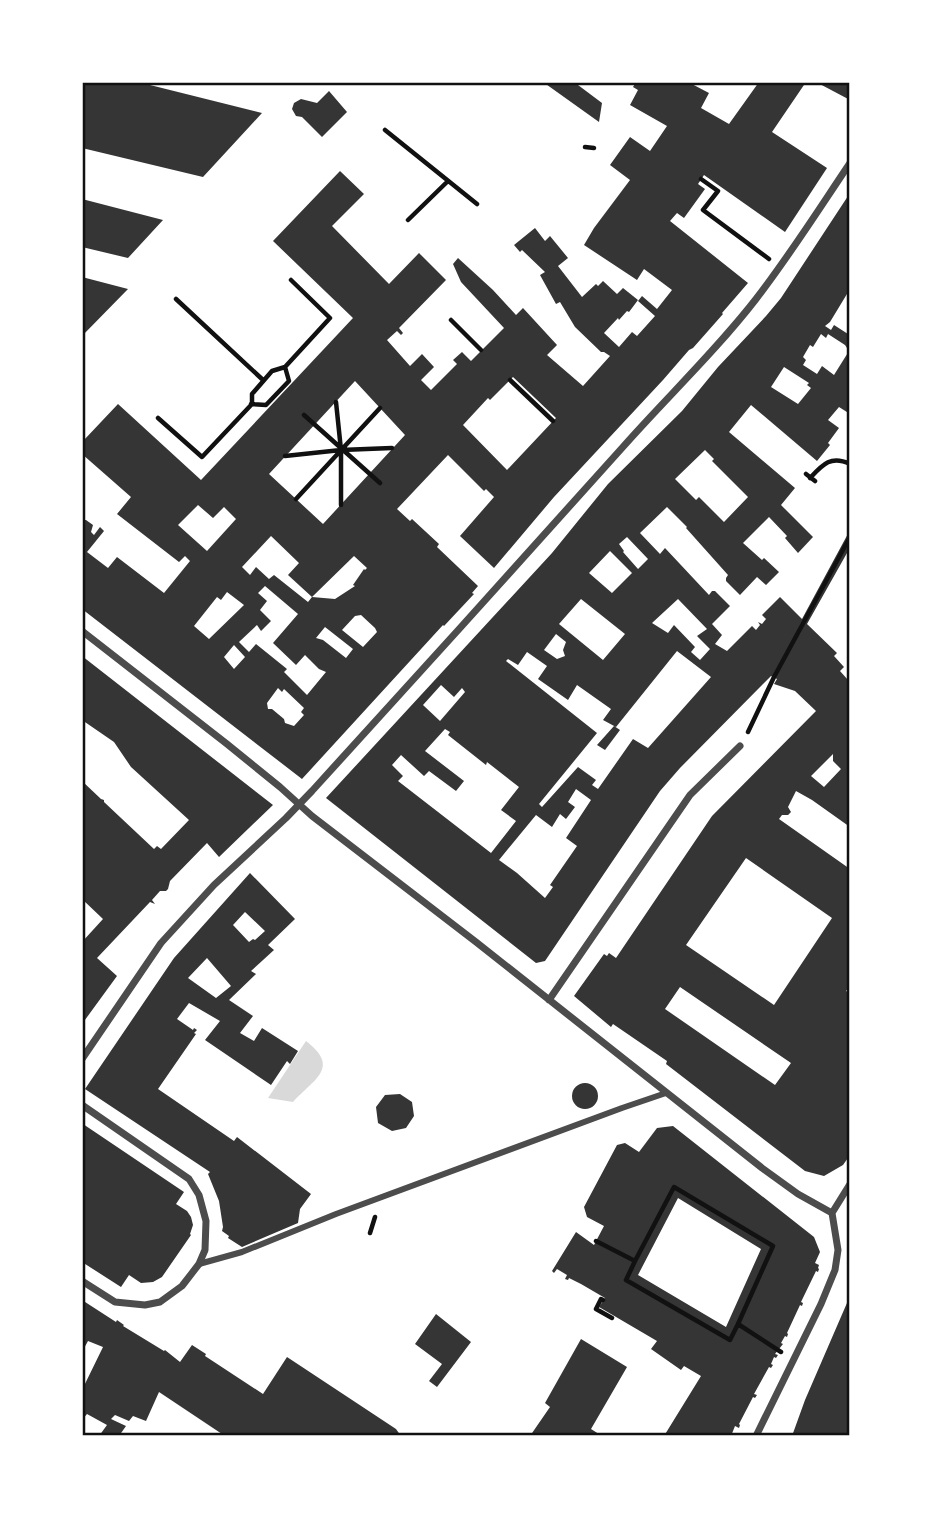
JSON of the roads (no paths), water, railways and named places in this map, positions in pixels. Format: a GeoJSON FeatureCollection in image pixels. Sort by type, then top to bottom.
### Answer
{"type":"FeatureCollection","features":[{"type":"Feature","properties":{"kind":"street"},"geometry":{"type":"LineString","coordinates":[[82,1059],[161,943],[214,885],[299,804],[500,585],[631,437],[686,381],[754,302],[850,163]]}},
{"type":"Feature","properties":{"kind":"street"},"geometry":{"type":"LineString","coordinates":[[82,631],[227,744],[312,816],[666,1093],[798,1194],[832,1213]]}},
{"type":"Feature","properties":{"kind":"street"},"geometry":{"type":"LineString","coordinates":[[549,1000],[691,795],[740,746]]}},
{"type":"Feature","properties":{"kind":"street"},"geometry":{"type":"LineString","coordinates":[[199,1264],[242,1252],[347,1210],[666,1093]]}},
{"type":"Feature","properties":{"kind":"street"},"geometry":{"type":"LineString","coordinates":[[82,1105],[190,1179],[199,1195],[206,1221],[205,1250],[199,1264],[182,1286],[160,1302],[145,1306],[115,1302],[82,1281]]}},
{"type":"Feature","properties":{"kind":"street"},"geometry":{"type":"LineString","coordinates":[[756,1436],[835,1270],[838,1251],[832,1213],[850,1184]]}}]}
